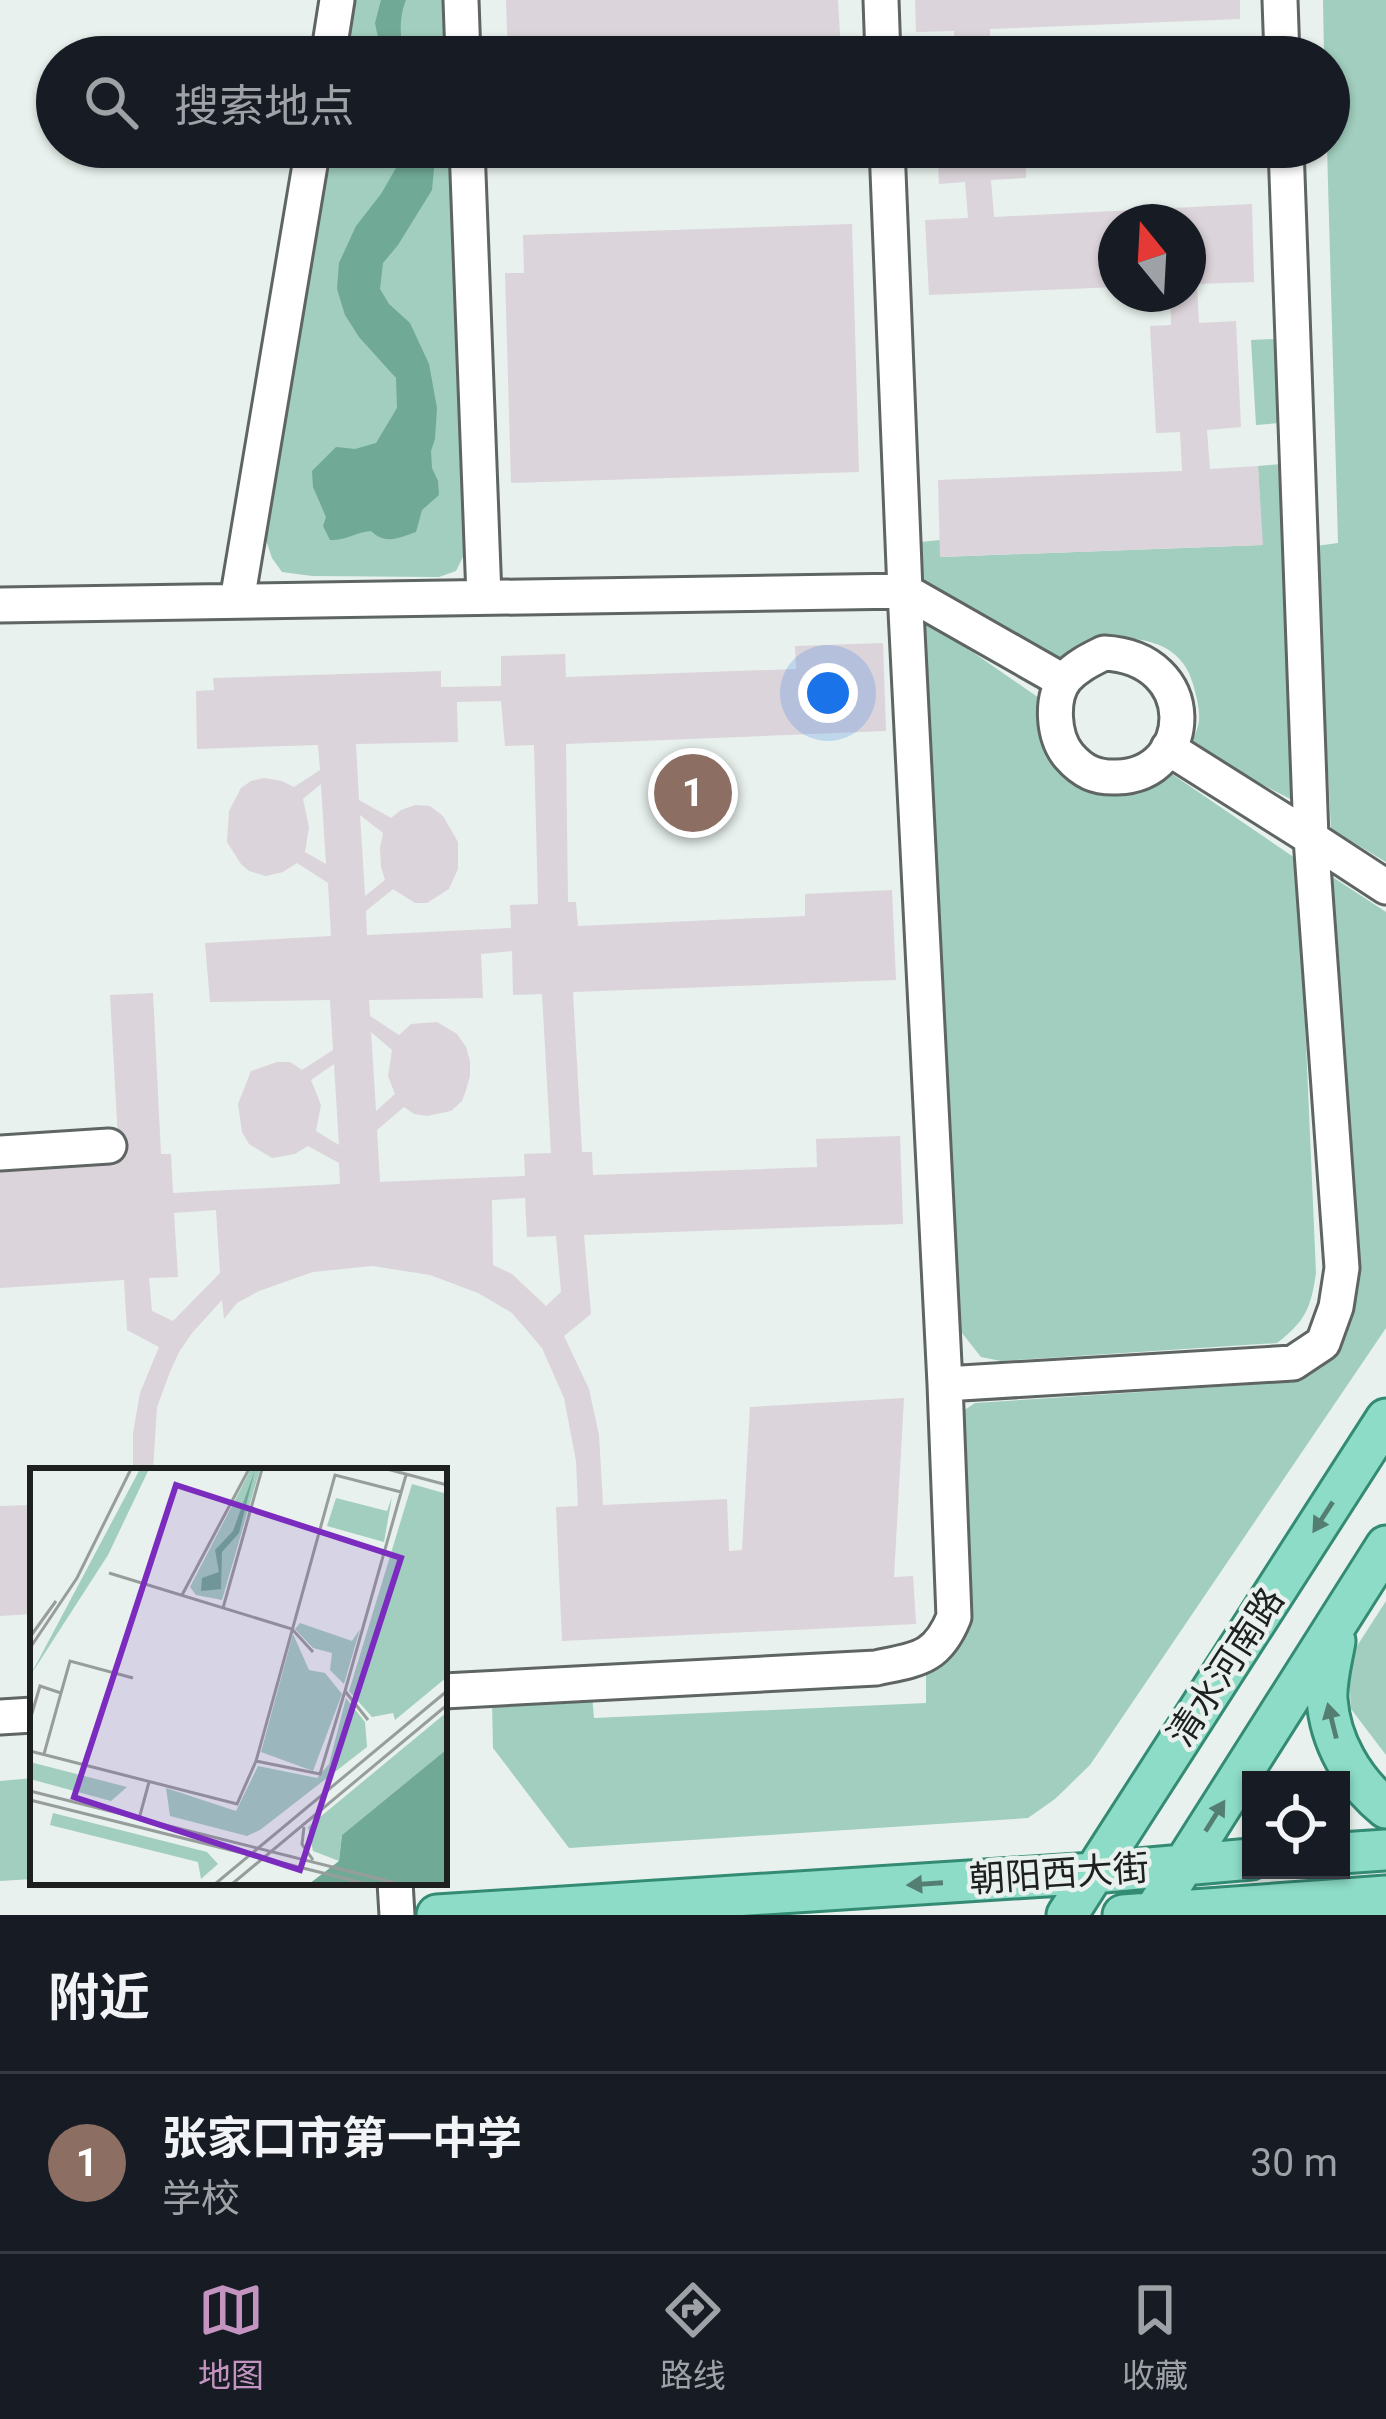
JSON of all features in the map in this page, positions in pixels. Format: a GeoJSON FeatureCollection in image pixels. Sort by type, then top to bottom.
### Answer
{"type":"FeatureCollection","features":[{"type":"Feature","properties":{"kind":"main road","name":"清水河南路"},"geometry":{"type":"LineString","coordinates":[[1067,1915],[1386,1419]]}},
{"type":"Feature","properties":{"kind":"main road","name":"清水河南路"},"geometry":{"type":"LineString","coordinates":[[1143,1914],[1184,1864],[1386,1546]]}},
{"type":"Feature","properties":{"kind":"main road"},"geometry":{"type":"LineString","coordinates":[[1340,1618],[1326,1695],[1331,1725],[1347,1765],[1386,1808]]}},
{"type":"Feature","properties":{"kind":"main road"},"geometry":{"type":"LineString","coordinates":[[1350,1852],[1386,1850]]}},
{"type":"Feature","properties":{"kind":"main road","name":"朝阳西大街"},"geometry":{"type":"LineString","coordinates":[[437,1915],[1242,1860]]}},
{"type":"Feature","properties":{"kind":"main road","name":"朝阳西大街"},"geometry":{"type":"LineString","coordinates":[[1143,1914],[1386,1896]]}},
{"type":"Feature","properties":{"kind":"lane"},"geometry":{"type":"LineString","coordinates":[[331,36],[337,0]]}},
{"type":"Feature","properties":{"kind":"lane"},"geometry":{"type":"LineString","coordinates":[[461,0],[463,36]]}},
{"type":"Feature","properties":{"kind":"lane"},"geometry":{"type":"LineString","coordinates":[[881,0],[882,36]]}},
{"type":"Feature","properties":{"kind":"lane"},"geometry":{"type":"LineString","coordinates":[[1280,0],[1281,36]]}},
{"type":"Feature","properties":{"kind":"lane"},"geometry":{"type":"LineString","coordinates":[[236,601],[309,168]]}},
{"type":"Feature","properties":{"kind":"lane"},"geometry":{"type":"LineString","coordinates":[[468,168],[484,597]]}},
{"type":"Feature","properties":{"kind":"lane"},"geometry":{"type":"LineString","coordinates":[[447,1691],[876,1668],[916,1660],[944,1641],[954,1616],[888,168]]}},
{"type":"Feature","properties":{"kind":"lane"},"geometry":{"type":"LineString","coordinates":[[945,1384],[1293,1363],[1323,1342],[1336,1306],[1342,1268],[1311,838],[1287,168]]}},
{"type":"Feature","properties":{"kind":"lane"},"geometry":{"type":"LineString","coordinates":[[0,604],[905,591],[1063,681]]}},
{"type":"Feature","properties":{"kind":"lane"},"geometry":{"type":"LineString","coordinates":[[1105,653],[1144,661],[1165,680],[1177,702],[1177,730],[1168,748],[1153,766],[1130,777],[1103,777],[1082,770],[1064,750],[1056,726],[1063,681],[1080,665],[1105,653]]}},
{"type":"Feature","properties":{"kind":"lane"},"geometry":{"type":"LineString","coordinates":[[1168,748],[1386,887]]}},
{"type":"Feature","properties":{"kind":"lane"},"geometry":{"type":"LineString","coordinates":[[0,1153],[109,1146]]}},
{"type":"Feature","properties":{"kind":"lane"},"geometry":{"type":"LineString","coordinates":[[0,1717],[30,1715]]}},
{"type":"Feature","properties":{"kind":"lane"},"geometry":{"type":"LineString","coordinates":[[395,1885],[397,1915]]}},
{"type":"Feature","properties":{"kind":"shaded area"},"geometry":{"type":"Polygon","coordinates":[[[352,0],[448,0],[449,36],[346,36],[352,0]]]}},
{"type":"Feature","properties":{"kind":"shaded area"},"geometry":{"type":"Polygon","coordinates":[[[381,0],[406,0],[402,36],[378,36],[375,23],[381,0]]]}},
{"type":"Feature","properties":{"kind":"shaded area"},"geometry":{"type":"Polygon","coordinates":[[[1323,0],[1386,0],[1386,862],[1331,829],[1316,546],[1338,543],[1328,168],[1350,168],[1350,36],[1324,36],[1323,0]]]}},
{"type":"Feature","properties":{"kind":"shaded area"},"geometry":{"type":"Polygon","coordinates":[[[325,168],[453,168],[465,553],[456,571],[439,577],[282,572],[265,537],[325,168]]]}},
{"type":"Feature","properties":{"kind":"shaded area"},"geometry":{"type":"Polygon","coordinates":[[[396,168],[434,168],[432,190],[383,263],[380,289],[410,323],[429,364],[437,408],[432,468],[439,495],[422,510],[416,532],[387,539],[371,531],[330,540],[312,471],[336,447],[355,449],[376,443],[397,408],[396,378],[359,337],[337,289],[339,263],[356,226],[396,168]]]}},
{"type":"Feature","properties":{"kind":"shaded area"},"geometry":{"type":"Polygon","coordinates":[[[1274,339],[1280,423],[1256,425],[1251,340],[1274,339]]]}},
{"type":"Feature","properties":{"kind":"shaded area"},"geometry":{"type":"Polygon","coordinates":[[[1282,464],[1296,802],[1190,747],[1199,721],[1198,702],[1184,665],[1171,651],[1154,643],[1115,639],[1059,659],[922,581],[921,542],[940,540],[941,557],[1262,545],[1258,466],[1282,464]]]}},
{"type":"Feature","properties":{"kind":"shaded area"},"geometry":{"type":"Polygon","coordinates":[[[922,617],[1042,700],[1046,749],[1068,778],[1089,790],[1113,794],[1142,787],[1169,772],[1298,860],[1316,1273],[1306,1312],[1277,1343],[1001,1361],[981,1357],[958,1328],[922,617]]]}},
{"type":"Feature","properties":{"kind":"shaded area"},"geometry":{"type":"Polygon","coordinates":[[[1331,876],[1386,912],[1386,1328],[1090,1765],[1028,1818],[569,1848],[493,1748],[492,1702],[592,1695],[594,1718],[926,1703],[926,1671],[947,1660],[964,1633],[968,1606],[963,1411],[975,1403],[1248,1385],[1313,1371],[1354,1304],[1357,1273],[1331,876]]]}},
{"type":"Feature","properties":{"kind":"shaded area"},"geometry":{"type":"Polygon","coordinates":[[[1386,1601],[1386,1755],[1351,1709],[1348,1660],[1386,1601]]]}},
{"type":"Feature","properties":{"kind":"shaded area"},"geometry":{"type":"Polygon","coordinates":[[[30,1778],[30,1879],[0,1881],[0,1781],[30,1778]]]}},
{"type":"Feature","properties":{"kind":"building"},"geometry":{"type":"Polygon","coordinates":[[[506,0],[838,0],[840,36],[507,36],[506,0]]]}},
{"type":"Feature","properties":{"kind":"building"},"geometry":{"type":"Polygon","coordinates":[[[915,0],[1240,0],[1240,19],[990,29],[990,36],[916,32],[915,0]]]}},
{"type":"Feature","properties":{"kind":"building"},"geometry":{"type":"Polygon","coordinates":[[[938,168],[1026,168],[1026,178],[991,180],[994,217],[1098,212],[1098,288],[929,295],[925,220],[968,218],[965,182],[939,184],[938,168]]]}},
{"type":"Feature","properties":{"kind":"building"},"geometry":{"type":"Polygon","coordinates":[[[1252,204],[1254,282],[1206,284],[1206,206],[1252,204]]]}},
{"type":"Feature","properties":{"kind":"building"},"geometry":{"type":"Polygon","coordinates":[[[852,224],[859,472],[511,483],[505,273],[524,273],[523,235],[852,224]]]}},
{"type":"Feature","properties":{"kind":"building"},"geometry":{"type":"Polygon","coordinates":[[[1171,312],[1198,312],[1199,323],[1236,321],[1241,427],[1207,430],[1210,469],[1258,466],[1263,545],[940,557],[938,480],[1182,471],[1180,432],[1156,433],[1150,326],[1171,325],[1171,312]]]}},
{"type":"Feature","properties":{"kind":"building"},"geometry":{"type":"Polygon","coordinates":[[[883,643],[886,731],[566,744],[568,902],[576,902],[578,926],[805,916],[805,894],[892,890],[896,980],[573,992],[582,1152],[592,1152],[593,1175],[817,1167],[816,1139],[900,1136],[903,1224],[584,1235],[591,1314],[564,1336],[589,1389],[599,1435],[603,1505],[727,1499],[729,1551],[742,1550],[750,1407],[904,1398],[894,1577],[913,1576],[916,1624],[562,1641],[556,1507],[578,1506],[576,1461],[564,1398],[542,1348],[512,1313],[478,1293],[430,1275],[372,1266],[313,1272],[259,1291],[237,1303],[224,1319],[222,1300],[192,1333],[170,1372],[157,1407],[153,1468],[133,1468],[140,1393],[159,1347],[127,1330],[124,1280],[0,1288],[0,1165],[119,1157],[110,995],[153,993],[161,1154],[171,1154],[173,1193],[340,1184],[339,1163],[308,1146],[272,1158],[249,1144],[238,1104],[251,1071],[277,1062],[290,1062],[302,1070],[333,1050],[330,1000],[210,1002],[205,943],[331,936],[328,883],[297,863],[266,876],[249,871],[227,842],[229,811],[241,788],[264,778],[294,787],[320,770],[318,745],[197,749],[196,691],[214,690],[213,678],[441,671],[441,687],[501,686],[501,656],[565,654],[566,677],[796,669],[795,646],[883,643]],[[501,701],[457,702],[458,742],[356,744],[359,800],[391,818],[415,805],[430,806],[443,816],[458,842],[458,869],[449,889],[427,903],[415,903],[393,889],[366,911],[367,935],[511,928],[510,905],[538,904],[534,745],[505,746],[501,701]],[[321,784],[303,799],[309,827],[305,852],[326,864],[321,784]],[[360,815],[365,896],[385,880],[380,848],[383,833],[360,815]],[[512,951],[481,954],[483,998],[369,1000],[370,1016],[399,1035],[411,1024],[437,1022],[457,1034],[470,1061],[462,1101],[451,1111],[427,1116],[404,1107],[377,1130],[380,1182],[525,1176],[524,1154],[551,1153],[542,994],[513,995],[512,951]],[[371,1032],[376,1111],[395,1094],[388,1076],[392,1050],[371,1032]],[[334,1064],[311,1080],[321,1105],[316,1131],[339,1145],[334,1064]],[[525,1198],[492,1200],[493,1265],[512,1274],[546,1306],[561,1292],[556,1236],[527,1237],[525,1198]],[[216,1210],[174,1213],[178,1277],[149,1278],[152,1311],[173,1321],[220,1273],[216,1210]]]}},
{"type":"Feature","properties":{"kind":"building"},"geometry":{"type":"Polygon","coordinates":[[[30,1505],[30,1614],[0,1616],[0,1506],[30,1505]]]}},
{"type":"Feature","properties":{"kind":"place","name":"张家口市第一中学"},"geometry":{"type":"Point","coordinates":[693,793]}}]}
